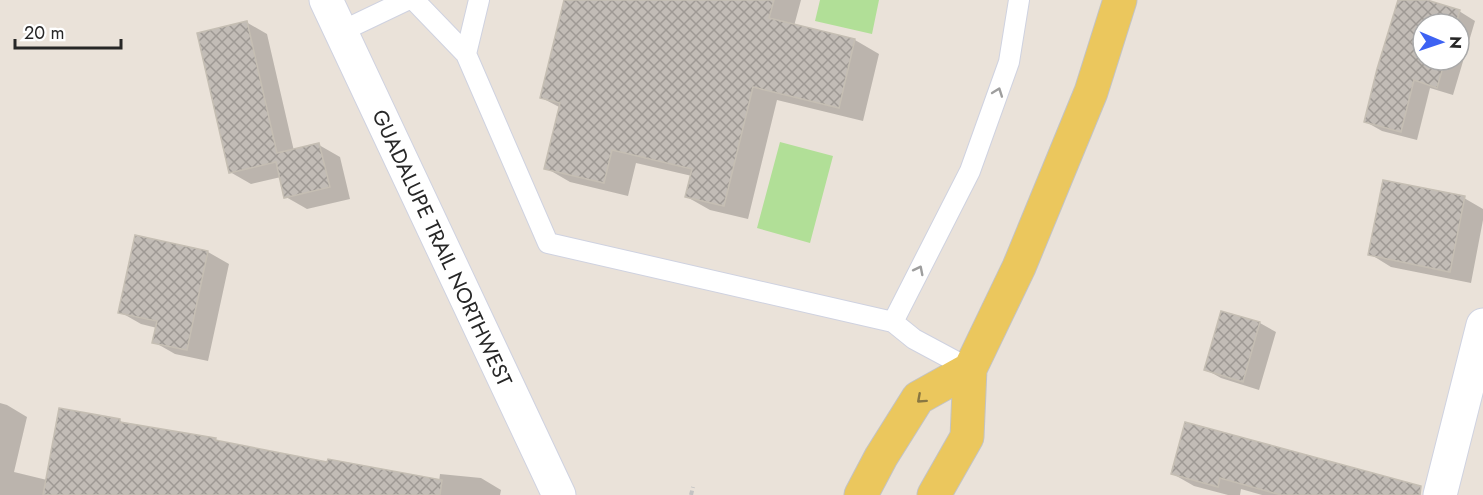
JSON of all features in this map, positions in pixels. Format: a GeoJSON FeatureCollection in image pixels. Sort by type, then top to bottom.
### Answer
{"type":"FeatureCollection","features":[{"type":"Feature","properties":{"kind":"main road"},"geometry":{"type":"LineString","coordinates":[[934,495],[967,437],[970,369],[1019,267],[1091,92],[1120,0]]}},
{"type":"Feature","properties":{"kind":"main road"},"geometry":{"type":"LineString","coordinates":[[861,495],[881,457],[918,398],[970,369]]}},
{"type":"Feature","properties":{"kind":"street","name":"GUADALUPE TRAIL NORTHWEST"},"geometry":{"type":"LineString","coordinates":[[326,0],[559,495]]}},
{"type":"Feature","properties":{"kind":"street"},"geometry":{"type":"LineString","coordinates":[[1440,495],[1483,325]]}},
{"type":"Feature","properties":{"kind":"lane"},"geometry":{"type":"LineString","coordinates":[[340,32],[407,0]]}},
{"type":"Feature","properties":{"kind":"lane"},"geometry":{"type":"LineString","coordinates":[[414,0],[466,54],[548,243],[893,322],[914,339],[970,369]]}},
{"type":"Feature","properties":{"kind":"lane"},"geometry":{"type":"LineString","coordinates":[[466,54],[479,0]]}},
{"type":"Feature","properties":{"kind":"lane"},"geometry":{"type":"LineString","coordinates":[[893,322],[970,171],[1009,62],[1019,0]]}},
{"type":"Feature","properties":{"kind":"path"},"geometry":{"type":"LineString","coordinates":[[691,495],[693,487]]}},
{"type":"Feature","properties":{"kind":"green space"},"geometry":{"type":"Polygon","coordinates":[[[820,0],[879,0],[872,34],[815,21],[820,0]]]}},
{"type":"Feature","properties":{"kind":"green space"},"geometry":{"type":"Polygon","coordinates":[[[780,142],[833,156],[810,243],[757,228],[780,142]]]}},
{"type":"Feature","properties":{"kind":"building"},"geometry":{"type":"Polygon","coordinates":[[[564,0],[774,0],[769,18],[855,39],[839,108],[753,87],[724,206],[685,197],[692,169],[612,150],[604,183],[544,169],[560,103],[540,98],[564,0]]]}},
{"type":"Feature","properties":{"kind":"building"},"geometry":{"type":"Polygon","coordinates":[[[1398,0],[1427,0],[1460,10],[1459,12],[1411,12],[1411,72],[1442,72],[1437,88],[1414,80],[1401,132],[1364,122],[1398,0]]]}},
{"type":"Feature","properties":{"kind":"building"},"geometry":{"type":"Polygon","coordinates":[[[247,21],[277,153],[319,143],[330,187],[284,198],[276,162],[229,173],[197,33],[247,21]]]}},
{"type":"Feature","properties":{"kind":"building"},"geometry":{"type":"Polygon","coordinates":[[[1383,180],[1465,196],[1450,272],[1368,255],[1383,180]]]}},
{"type":"Feature","properties":{"kind":"building"},"geometry":{"type":"Polygon","coordinates":[[[135,235],[208,251],[187,350],[152,343],[157,321],[118,313],[135,235]]]}},
{"type":"Feature","properties":{"kind":"building"},"geometry":{"type":"Polygon","coordinates":[[[1221,311],[1260,322],[1243,382],[1204,370],[1221,311]]]}},
{"type":"Feature","properties":{"kind":"building"},"geometry":{"type":"Polygon","coordinates":[[[59,408],[327,462],[328,459],[442,480],[440,495],[43,495],[59,408]]]}},
{"type":"Feature","properties":{"kind":"building"},"geometry":{"type":"Polygon","coordinates":[[[1185,422],[1421,486],[1420,495],[1281,495],[1220,478],[1218,487],[1171,474],[1185,422]]]}}]}
